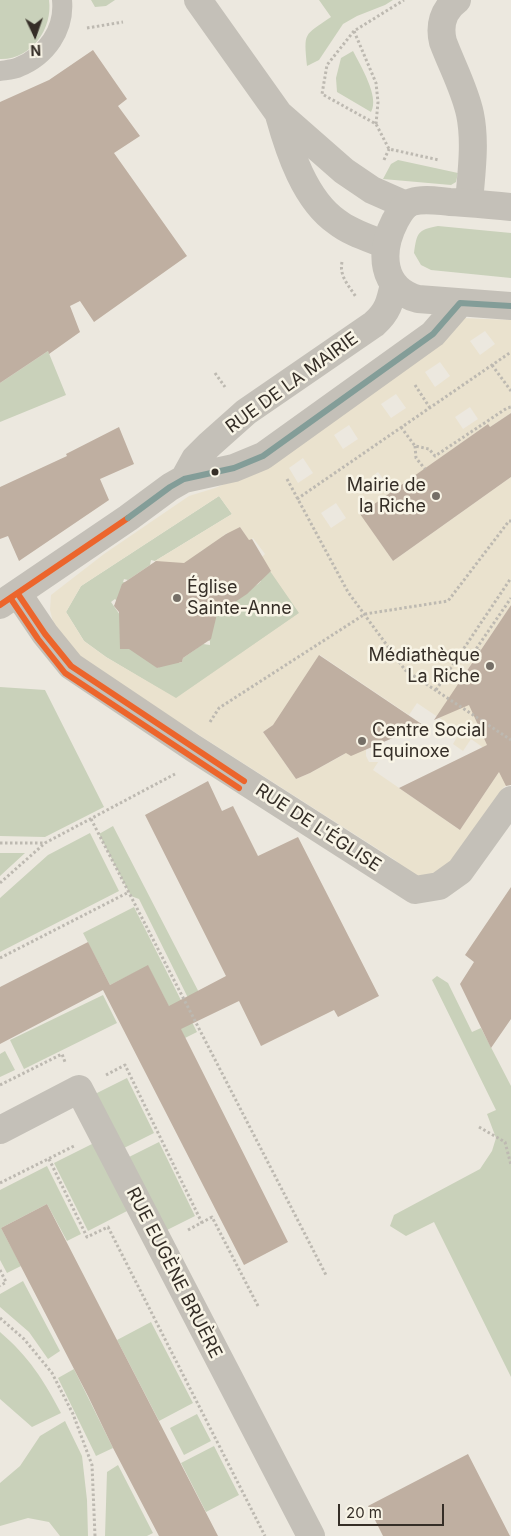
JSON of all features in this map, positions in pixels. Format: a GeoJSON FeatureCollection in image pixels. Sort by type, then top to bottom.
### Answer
{"type":"FeatureCollection","features":[{"type":"Feature","properties":{"kind":"street"},"geometry":{"type":"LineString","coordinates":[[198,0],[279,114],[314,147],[344,171],[372,190],[406,205]]}},
{"type":"Feature","properties":{"kind":"street"},"geometry":{"type":"LineString","coordinates":[[457,0],[446,12],[441,23],[440,33],[467,103],[470,116],[472,137],[470,203]]}},
{"type":"Feature","properties":{"kind":"street"},"geometry":{"type":"LineString","coordinates":[[279,114],[287,144],[298,170],[325,213],[353,232],[386,245]]}},
{"type":"Feature","properties":{"kind":"street"},"geometry":{"type":"LineString","coordinates":[[511,207],[422,200],[413,202],[406,205],[399,214],[386,245],[386,266],[389,275],[400,291],[408,296],[418,299],[511,306]]}},
{"type":"Feature","properties":{"kind":"street","name":"RUE DE LA MAIRIE"},"geometry":{"type":"LineString","coordinates":[[184,480],[195,459],[209,444],[246,412],[378,321],[390,303],[394,284]]}},
{"type":"Feature","properties":{"kind":"street"},"geometry":{"type":"LineString","coordinates":[[9,600],[170,487],[184,480],[234,468],[273,450],[433,334],[460,303]]}},
{"type":"Feature","properties":{"kind":"street","name":"RUE DE L'ÉGLISE"},"geometry":{"type":"LineString","coordinates":[[9,600],[45,634],[70,666],[193,748],[415,890],[439,886],[460,871],[511,800]]}},
{"type":"Feature","properties":{"kind":"street"},"geometry":{"type":"LineString","coordinates":[[0,1130],[79,1089]]}},
{"type":"Feature","properties":{"kind":"street","name":"RUE EUGÈNE BRUÈRE"},"geometry":{"type":"LineString","coordinates":[[79,1089],[311,1536]]}},
{"type":"Feature","properties":{"kind":"lane"},"geometry":{"type":"LineString","coordinates":[[0,71],[17,68],[36,58],[51,43],[60,23],[62,0]]}},
{"type":"Feature","properties":{"kind":"path"},"geometry":{"type":"LineString","coordinates":[[404,0],[354,31],[327,65],[322,94],[376,124],[389,148],[472,168]]}},
{"type":"Feature","properties":{"kind":"path"},"geometry":{"type":"LineString","coordinates":[[60,23],[87,28],[123,22]]}},
{"type":"Feature","properties":{"kind":"path"},"geometry":{"type":"LineString","coordinates":[[354,31],[376,83],[378,102],[376,124]]}},
{"type":"Feature","properties":{"kind":"path"},"geometry":{"type":"LineString","coordinates":[[297,500],[511,352]]}},
{"type":"Feature","properties":{"kind":"path"},"geometry":{"type":"LineString","coordinates":[[492,365],[511,391]]}},
{"type":"Feature","properties":{"kind":"path"},"geometry":{"type":"LineString","coordinates":[[215,373],[246,412]]}},
{"type":"Feature","properties":{"kind":"path"},"geometry":{"type":"LineString","coordinates":[[415,446],[429,449],[436,456],[511,407]]}},
{"type":"Feature","properties":{"kind":"path"},"geometry":{"type":"LineString","coordinates":[[401,427],[415,446],[416,458],[425,469]]}},
{"type":"Feature","properties":{"kind":"path"},"geometry":{"type":"LineString","coordinates":[[273,450],[297,500],[348,592],[405,670],[511,740]]}},
{"type":"Feature","properties":{"kind":"path"},"geometry":{"type":"LineString","coordinates":[[0,883],[45,843],[179,772],[219,708],[364,614],[448,601],[509,521],[511,521]]}},
{"type":"Feature","properties":{"kind":"path"},"geometry":{"type":"LineString","coordinates":[[436,690],[511,578]]}},
{"type":"Feature","properties":{"kind":"path"},"geometry":{"type":"LineString","coordinates":[[480,651],[476,649],[511,598]]}},
{"type":"Feature","properties":{"kind":"path"},"geometry":{"type":"LineString","coordinates":[[91,819],[326,1275]]}},
{"type":"Feature","properties":{"kind":"path"},"geometry":{"type":"LineString","coordinates":[[0,843],[45,843]]}},
{"type":"Feature","properties":{"kind":"path"},"geometry":{"type":"LineString","coordinates":[[0,958],[129,892]]}},
{"type":"Feature","properties":{"kind":"path"},"geometry":{"type":"LineString","coordinates":[[79,1089],[125,1065],[202,1223]]}},
{"type":"Feature","properties":{"kind":"path"},"geometry":{"type":"LineString","coordinates":[[479,1127],[505,1142],[511,1166]]}},
{"type":"Feature","properties":{"kind":"path"},"geometry":{"type":"LineString","coordinates":[[0,1183],[101,1132]]}},
{"type":"Feature","properties":{"kind":"path"},"geometry":{"type":"LineString","coordinates":[[49,1159],[87,1237],[108,1227],[265,1536]]}},
{"type":"Feature","properties":{"kind":"path"},"geometry":{"type":"LineString","coordinates":[[159,1245],[212,1217],[259,1308]]}},
{"type":"Feature","properties":{"kind":"path"},"geometry":{"type":"LineString","coordinates":[[0,1270],[6,1282],[0,1286]]}},
{"type":"Feature","properties":{"kind":"path"},"geometry":{"type":"LineString","coordinates":[[0,1318],[24,1339],[52,1373],[73,1414],[92,1465],[95,1536]]}},
{"type":"Feature","properties":{"kind":"green space"},"geometry":{"type":"Polygon","coordinates":[[[0,0],[49,0],[47,22],[38,41],[21,54],[11,58],[0,59],[0,0]]]}},
{"type":"Feature","properties":{"kind":"green space"},"geometry":{"type":"Polygon","coordinates":[[[91,0],[115,0],[106,6],[95,7],[91,0]]]}},
{"type":"Feature","properties":{"kind":"green space"},"geometry":{"type":"Polygon","coordinates":[[[319,0],[393,0],[343,24],[319,60],[307,66],[307,36],[331,17],[319,0]]]}},
{"type":"Feature","properties":{"kind":"green space"},"geometry":{"type":"Polygon","coordinates":[[[353,51],[371,90],[373,106],[371,112],[337,92],[336,78],[341,58],[353,51]]]}},
{"type":"Feature","properties":{"kind":"green space"},"geometry":{"type":"Polygon","coordinates":[[[398,160],[458,173],[456,182],[451,185],[383,179],[391,164],[398,160]]]}},
{"type":"Feature","properties":{"kind":"green space"},"geometry":{"type":"Polygon","coordinates":[[[438,226],[511,233],[511,278],[431,270],[421,265],[414,253],[417,237],[422,231],[438,226]]]}},
{"type":"Feature","properties":{"kind":"green space"},"geometry":{"type":"Polygon","coordinates":[[[48,351],[66,395],[0,422],[0,383],[48,351]]]}},
{"type":"Feature","properties":{"kind":"green space"},"geometry":{"type":"Polygon","coordinates":[[[219,496],[232,514],[155,561],[151,560],[150,565],[128,580],[124,579],[123,582],[126,582],[117,601],[115,599],[111,602],[157,668],[179,658],[179,663],[182,662],[183,658],[203,644],[210,645],[210,641],[206,640],[194,623],[258,584],[261,581],[259,578],[271,571],[300,613],[176,699],[106,657],[84,641],[66,612],[81,586],[219,496]]]}},
{"type":"Feature","properties":{"kind":"green space"},"geometry":{"type":"Polygon","coordinates":[[[0,687],[45,690],[104,807],[45,837],[0,836],[0,687]]]}},
{"type":"Feature","properties":{"kind":"green space"},"geometry":{"type":"Polygon","coordinates":[[[113,826],[206,1006],[192,1006],[139,899],[131,896],[99,834],[113,826]]]}},
{"type":"Feature","properties":{"kind":"green space"},"geometry":{"type":"Polygon","coordinates":[[[90,833],[119,891],[0,952],[0,898],[48,855],[90,833]]]}},
{"type":"Feature","properties":{"kind":"green space"},"geometry":{"type":"Polygon","coordinates":[[[0,853],[25,853],[0,876],[0,853]]]}},
{"type":"Feature","properties":{"kind":"green space"},"geometry":{"type":"Polygon","coordinates":[[[134,907],[197,1032],[185,1038],[148,966],[110,985],[83,933],[134,907]]]}},
{"type":"Feature","properties":{"kind":"green space"},"geometry":{"type":"Polygon","coordinates":[[[437,976],[448,983],[472,1032],[481,1028],[511,1086],[511,1377],[434,1222],[406,1236],[390,1226],[394,1215],[480,1169],[492,1151],[496,1138],[487,1114],[496,1110],[432,980],[437,976]]]}},
{"type":"Feature","properties":{"kind":"green space"},"geometry":{"type":"Polygon","coordinates":[[[103,995],[117,1023],[24,1069],[10,1040],[103,995]]]}},
{"type":"Feature","properties":{"kind":"green space"},"geometry":{"type":"Polygon","coordinates":[[[5,1051],[15,1070],[0,1077],[0,1054],[5,1051]]]}},
{"type":"Feature","properties":{"kind":"green space"},"geometry":{"type":"Polygon","coordinates":[[[127,1078],[154,1133],[122,1149],[95,1094],[127,1078]]]}},
{"type":"Feature","properties":{"kind":"green space"},"geometry":{"type":"Polygon","coordinates":[[[96,1142],[129,1210],[88,1231],[54,1163],[96,1142]]]}},
{"type":"Feature","properties":{"kind":"green space"},"geometry":{"type":"Polygon","coordinates":[[[159,1142],[195,1216],[163,1232],[127,1158],[159,1142]]]}},
{"type":"Feature","properties":{"kind":"green space"},"geometry":{"type":"Polygon","coordinates":[[[47,1166],[81,1234],[67,1241],[47,1204],[1,1228],[21,1266],[7,1273],[0,1260],[0,1190],[47,1166]]]}},
{"type":"Feature","properties":{"kind":"green space"},"geometry":{"type":"Polygon","coordinates":[[[23,1281],[60,1351],[48,1359],[29,1332],[0,1307],[0,1294],[23,1281]]]}},
{"type":"Feature","properties":{"kind":"green space"},"geometry":{"type":"Polygon","coordinates":[[[151,1322],[193,1403],[159,1421],[117,1340],[151,1322]]]}},
{"type":"Feature","properties":{"kind":"green space"},"geometry":{"type":"Polygon","coordinates":[[[0,1332],[35,1369],[61,1413],[32,1427],[0,1399],[0,1332]]]}},
{"type":"Feature","properties":{"kind":"green space"},"geometry":{"type":"Polygon","coordinates":[[[74,1369],[113,1448],[96,1456],[58,1378],[74,1369]]]}},
{"type":"Feature","properties":{"kind":"green space"},"geometry":{"type":"Polygon","coordinates":[[[197,1414],[211,1441],[184,1455],[170,1428],[197,1414]]]}},
{"type":"Feature","properties":{"kind":"green space"},"geometry":{"type":"Polygon","coordinates":[[[65,1421],[82,1456],[87,1500],[88,1536],[60,1536],[49,1522],[28,1518],[0,1526],[0,1483],[20,1466],[40,1436],[65,1421]]]}},
{"type":"Feature","properties":{"kind":"green space"},"geometry":{"type":"Polygon","coordinates":[[[214,1446],[239,1495],[206,1512],[181,1463],[214,1446]]]}},
{"type":"Feature","properties":{"kind":"green space"},"geometry":{"type":"Polygon","coordinates":[[[118,1465],[153,1533],[147,1536],[105,1536],[107,1472],[118,1465]]]}},
{"type":"Feature","properties":{"kind":"shaded area"},"geometry":{"type":"Polygon","coordinates":[[[461,318],[511,320],[511,413],[490,427],[488,424],[361,514],[393,561],[511,477],[511,605],[460,681],[511,716],[511,782],[503,788],[449,869],[431,879],[411,876],[395,860],[108,677],[80,657],[54,626],[50,610],[51,595],[104,554],[189,496],[215,488],[275,463],[461,318]],[[485,331],[470,341],[480,355],[495,344],[485,331]],[[440,362],[425,372],[435,387],[450,376],[440,362]],[[396,394],[381,404],[391,418],[406,408],[396,394]],[[470,407],[455,417],[463,429],[478,419],[470,407]],[[349,425],[334,435],[343,449],[358,439],[349,425]],[[303,458],[289,468],[298,483],[313,473],[303,458]],[[378,472],[368,480],[377,492],[387,484],[378,472]],[[219,496],[81,586],[66,612],[84,641],[106,657],[176,698],[299,613],[261,558],[265,554],[253,538],[249,541],[240,527],[229,537],[227,533],[223,536],[225,540],[209,552],[206,548],[201,551],[187,567],[154,567],[155,561],[232,514],[219,496]],[[336,503],[321,513],[331,528],[346,518],[336,503]],[[320,655],[301,706],[263,732],[296,779],[343,755],[357,743],[366,749],[366,756],[369,762],[378,762],[380,759],[373,770],[460,830],[505,763],[471,739],[463,751],[453,744],[460,732],[417,703],[409,715],[320,655]]]}},
{"type":"Feature","properties":{"kind":"building"},"geometry":{"type":"Polygon","coordinates":[[[93,50],[127,99],[118,106],[140,136],[114,153],[187,256],[94,322],[80,301],[70,306],[80,332],[49,354],[48,351],[0,383],[0,102],[49,80],[93,50]]]}},
{"type":"Feature","properties":{"kind":"building","name":"Mairie de la Riche"},"geometry":{"type":"Polygon","coordinates":[[[511,413],[511,477],[393,561],[360,514],[488,424],[490,427],[511,413]]]}},
{"type":"Feature","properties":{"kind":"building"},"geometry":{"type":"Polygon","coordinates":[[[119,427],[134,464],[100,479],[109,500],[19,561],[8,536],[0,539],[0,487],[67,456],[66,454],[119,427]]]}},
{"type":"Feature","properties":{"kind":"building","name":"Église Sainte-Anne"},"geometry":{"type":"Polygon","coordinates":[[[240,527],[249,540],[252,539],[271,571],[247,594],[217,614],[211,639],[183,658],[182,662],[157,668],[129,649],[120,649],[119,612],[114,606],[122,584],[156,561],[184,563],[226,534],[240,527]]]}},
{"type":"Feature","properties":{"kind":"building"},"geometry":{"type":"Polygon","coordinates":[[[511,605],[511,785],[506,786],[499,772],[460,830],[399,788],[487,745],[469,705],[434,720],[511,605]]]}},
{"type":"Feature","properties":{"kind":"building"},"geometry":{"type":"Polygon","coordinates":[[[319,655],[423,725],[351,756],[346,753],[296,779],[263,732],[273,725],[319,655]]]}},
{"type":"Feature","properties":{"kind":"building"},"geometry":{"type":"Polygon","coordinates":[[[208,781],[222,811],[233,806],[258,856],[298,837],[379,996],[338,1017],[334,1010],[261,1046],[239,1001],[181,1029],[288,1242],[244,1265],[103,990],[0,1044],[0,987],[88,942],[110,985],[148,965],[169,1006],[226,976],[145,815],[208,781]]]}},
{"type":"Feature","properties":{"kind":"building"},"geometry":{"type":"Polygon","coordinates":[[[511,887],[511,1019],[491,1048],[460,984],[474,962],[465,955],[511,887]]]}},
{"type":"Feature","properties":{"kind":"building"},"geometry":{"type":"Polygon","coordinates":[[[47,1204],[218,1536],[159,1536],[113,1448],[1,1228],[47,1204]]]}},
{"type":"Feature","properties":{"kind":"building"},"geometry":{"type":"Polygon","coordinates":[[[468,1454],[510,1536],[383,1536],[368,1506],[468,1454]]]}},
{"type":"Feature","properties":{"kind":"transit line"},"geometry":{"type":"LineString","coordinates":[[128,518],[184,479],[234,468],[263,456],[433,334],[460,303],[511,306]]}},
{"type":"Feature","properties":{"kind":"transit line"},"geometry":{"type":"LineString","coordinates":[[0,605],[128,518]]}},
{"type":"Feature","properties":{"kind":"transit line"},"geometry":{"type":"LineString","coordinates":[[18,594],[45,634],[71,666],[244,781]]}},
{"type":"Feature","properties":{"kind":"transit line"},"geometry":{"type":"LineString","coordinates":[[11,599],[38,639],[65,673],[239,788]]}},
{"type":"Feature","properties":{"kind":"place","name":"Mairie de la Riche"},"geometry":{"type":"Point","coordinates":[436,496]}},
{"type":"Feature","properties":{"kind":"place","name":"Église Sainte-Anne"},"geometry":{"type":"Point","coordinates":[177,598]}},
{"type":"Feature","properties":{"kind":"place","name":"Médiathèque La Riche"},"geometry":{"type":"Point","coordinates":[490,666]}},
{"type":"Feature","properties":{"kind":"place","name":"Centre Social Equinoxe"},"geometry":{"type":"Point","coordinates":[362,741]}}]}
